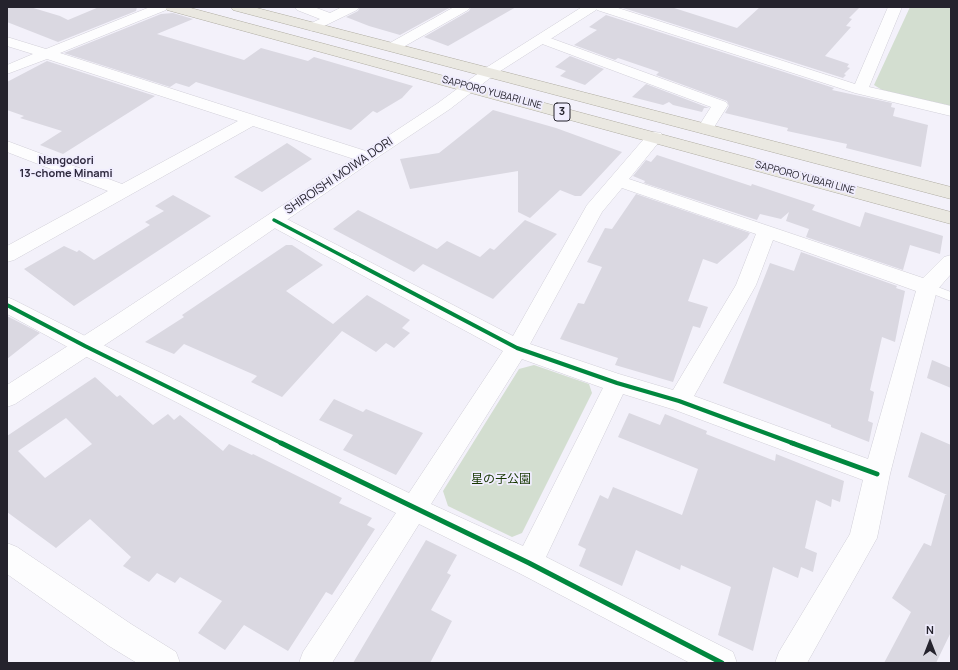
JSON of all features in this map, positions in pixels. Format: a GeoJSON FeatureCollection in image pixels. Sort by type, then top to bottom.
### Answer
{"type":"FeatureCollection","features":[{"type":"Feature","properties":{"kind":"main road","name":"SAPPORO YUBARI LINE"},"geometry":{"type":"LineString","coordinates":[[172,7],[951,218]]}},
{"type":"Feature","properties":{"kind":"main road","name":"SAPPORO YUBARI LINE"},"geometry":{"type":"LineString","coordinates":[[238,7],[951,193]]}},
{"type":"Feature","properties":{"kind":"street"},"geometry":{"type":"LineString","coordinates":[[7,70],[161,7]]}},
{"type":"Feature","properties":{"kind":"street"},"geometry":{"type":"LineString","coordinates":[[302,7],[330,18]]}},
{"type":"Feature","properties":{"kind":"street"},"geometry":{"type":"LineString","coordinates":[[314,27],[352,7]]}},
{"type":"Feature","properties":{"kind":"street"},"geometry":{"type":"LineString","coordinates":[[393,47],[463,7]]}},
{"type":"Feature","properties":{"kind":"street","name":"SHIROISHI MOIWA DORI"},"geometry":{"type":"LineString","coordinates":[[7,397],[444,106],[468,86],[591,7]]}},
{"type":"Feature","properties":{"kind":"street"},"geometry":{"type":"LineString","coordinates":[[602,7],[860,90],[951,111]]}},
{"type":"Feature","properties":{"kind":"street"},"geometry":{"type":"LineString","coordinates":[[860,90],[895,7]]}},
{"type":"Feature","properties":{"kind":"street"},"geometry":{"type":"LineString","coordinates":[[542,39],[720,105],[705,129]]}},
{"type":"Feature","properties":{"kind":"street"},"geometry":{"type":"LineString","coordinates":[[7,41],[366,157]]}},
{"type":"Feature","properties":{"kind":"street"},"geometry":{"type":"LineString","coordinates":[[7,255],[251,120]]}},
{"type":"Feature","properties":{"kind":"street"},"geometry":{"type":"LineString","coordinates":[[314,663],[517,348],[594,209],[655,137]]}},
{"type":"Feature","properties":{"kind":"street"},"geometry":{"type":"LineString","coordinates":[[7,146],[123,191]]}},
{"type":"Feature","properties":{"kind":"street"},"geometry":{"type":"LineString","coordinates":[[619,181],[927,287]]}},
{"type":"Feature","properties":{"kind":"street"},"geometry":{"type":"LineString","coordinates":[[274,220],[517,348],[617,383],[679,401],[877,474]]}},
{"type":"Feature","properties":{"kind":"street"},"geometry":{"type":"LineString","coordinates":[[679,401],[746,285],[767,231]]}},
{"type":"Feature","properties":{"kind":"street"},"geometry":{"type":"LineString","coordinates":[[790,663],[863,538],[877,474],[927,287],[951,262]]}},
{"type":"Feature","properties":{"kind":"street"},"geometry":{"type":"LineString","coordinates":[[7,305],[85,346],[413,508],[529,563],[722,663]]}},
{"type":"Feature","properties":{"kind":"street"},"geometry":{"type":"LineString","coordinates":[[529,563],[617,383]]}},
{"type":"Feature","properties":{"kind":"street"},"geometry":{"type":"LineString","coordinates":[[7,557],[165,663]]}},
{"type":"Feature","properties":{"kind":"lane"},"geometry":{"type":"LineString","coordinates":[[927,287],[951,296]]}},
{"type":"Feature","properties":{"kind":"green space"},"geometry":{"type":"Polygon","coordinates":[[[910,7],[951,7],[951,106],[882,90],[874,85],[910,7]]]}},
{"type":"Feature","properties":{"kind":"green space","name":"星の子公園"},"geometry":{"type":"Polygon","coordinates":[[[534,365],[589,384],[592,393],[522,533],[512,537],[448,506],[443,491],[519,369],[534,365]]]}},
{"type":"Feature","properties":{"kind":"building"},"geometry":{"type":"Polygon","coordinates":[[[7,7],[30,7],[68,20],[99,7],[137,7],[136,11],[58,42],[7,22],[7,7]]]}},
{"type":"Feature","properties":{"kind":"building"},"geometry":{"type":"Polygon","coordinates":[[[360,7],[451,7],[400,35],[369,26],[346,17],[358,11],[360,7]]]}},
{"type":"Feature","properties":{"kind":"building"},"geometry":{"type":"Polygon","coordinates":[[[471,7],[516,7],[448,46],[424,37],[469,11],[471,7]]]}},
{"type":"Feature","properties":{"kind":"building"},"geometry":{"type":"Polygon","coordinates":[[[620,7],[671,7],[737,28],[760,7],[860,7],[849,18],[852,19],[846,26],[851,27],[825,56],[849,64],[847,67],[850,68],[844,74],[846,75],[843,78],[620,7]]]}},
{"type":"Feature","properties":{"kind":"building"},"geometry":{"type":"Polygon","coordinates":[[[173,13],[193,19],[157,34],[244,60],[261,48],[308,61],[314,57],[413,86],[402,98],[377,113],[373,111],[351,130],[196,82],[189,87],[176,83],[170,87],[64,53],[161,14],[173,13]]]}},
{"type":"Feature","properties":{"kind":"building"},"geometry":{"type":"Polygon","coordinates":[[[606,15],[834,88],[832,90],[892,103],[891,107],[895,108],[893,116],[928,125],[921,167],[846,148],[847,144],[787,131],[788,128],[725,113],[729,106],[727,101],[656,75],[659,72],[618,58],[615,60],[574,45],[597,30],[589,27],[606,15]]]}},
{"type":"Feature","properties":{"kind":"building"},"geometry":{"type":"Polygon","coordinates":[[[570,56],[604,69],[585,85],[560,76],[566,71],[555,67],[570,56]]]}},
{"type":"Feature","properties":{"kind":"building"},"geometry":{"type":"Polygon","coordinates":[[[47,61],[155,96],[63,154],[40,145],[62,131],[20,118],[24,116],[7,110],[7,82],[47,61]]]}},
{"type":"Feature","properties":{"kind":"building"},"geometry":{"type":"Polygon","coordinates":[[[646,84],[709,108],[704,108],[702,112],[673,105],[669,102],[663,105],[632,97],[646,84]]]}},
{"type":"Feature","properties":{"kind":"building"},"geometry":{"type":"Polygon","coordinates":[[[493,110],[556,128],[622,152],[581,196],[575,196],[560,190],[530,218],[518,212],[518,171],[410,189],[400,159],[439,153],[493,110]]]}},
{"type":"Feature","properties":{"kind":"building"},"geometry":{"type":"Polygon","coordinates":[[[287,143],[312,159],[262,192],[234,177],[287,143]]]}},
{"type":"Feature","properties":{"kind":"building"},"geometry":{"type":"Polygon","coordinates":[[[657,155],[815,205],[812,210],[860,227],[865,212],[943,236],[940,254],[910,245],[903,270],[806,237],[809,229],[786,221],[789,212],[781,219],[760,214],[757,220],[644,183],[645,181],[633,176],[646,160],[651,162],[657,155]]]}},
{"type":"Feature","properties":{"kind":"building"},"geometry":{"type":"Polygon","coordinates":[[[636,194],[750,233],[747,238],[717,264],[703,259],[688,301],[708,307],[700,328],[693,326],[673,382],[615,365],[618,358],[560,339],[578,303],[584,304],[602,267],[587,262],[605,228],[612,229],[636,194]]]}},
{"type":"Feature","properties":{"kind":"building"},"geometry":{"type":"Polygon","coordinates":[[[173,195],[211,216],[74,306],[24,269],[64,246],[77,252],[79,250],[94,260],[150,225],[145,222],[164,211],[155,206],[173,195]]]}},
{"type":"Feature","properties":{"kind":"building"},"geometry":{"type":"Polygon","coordinates":[[[358,210],[437,249],[447,241],[480,257],[490,248],[494,250],[525,220],[557,234],[493,299],[423,264],[414,272],[333,229],[358,210]]]}},
{"type":"Feature","properties":{"kind":"building"},"geometry":{"type":"Polygon","coordinates":[[[286,245],[292,245],[323,265],[286,291],[333,324],[367,295],[410,320],[402,328],[410,333],[394,348],[386,343],[376,352],[342,331],[282,397],[251,382],[257,376],[184,344],[174,354],[145,342],[184,317],[182,315],[286,245]]]}},
{"type":"Feature","properties":{"kind":"building"},"geometry":{"type":"Polygon","coordinates":[[[801,252],[897,286],[896,288],[905,291],[895,342],[882,337],[870,390],[874,392],[868,421],[873,423],[869,442],[831,427],[831,425],[723,383],[770,263],[794,271],[801,252]]]}},
{"type":"Feature","properties":{"kind":"building"},"geometry":{"type":"Polygon","coordinates":[[[7,316],[40,333],[7,359],[7,316]]]}},
{"type":"Feature","properties":{"kind":"building"},"geometry":{"type":"Polygon","coordinates":[[[932,360],[951,368],[951,388],[927,378],[932,360]]]}},
{"type":"Feature","properties":{"kind":"building"},"geometry":{"type":"Polygon","coordinates":[[[95,377],[117,397],[120,395],[153,425],[168,414],[174,420],[180,415],[223,451],[229,444],[252,455],[253,454],[342,498],[339,503],[372,518],[367,525],[375,529],[332,595],[326,592],[288,651],[244,625],[225,650],[198,633],[222,601],[180,577],[175,583],[157,573],[149,582],[123,566],[131,557],[90,519],[56,548],[7,512],[7,436],[95,377]],[[66,418],[18,451],[45,478],[92,444],[66,418]]]}},
{"type":"Feature","properties":{"kind":"building"},"geometry":{"type":"Polygon","coordinates":[[[334,399],[363,412],[366,409],[423,433],[396,475],[343,450],[353,435],[319,420],[334,399]]]}},
{"type":"Feature","properties":{"kind":"building"},"geometry":{"type":"Polygon","coordinates":[[[629,413],[660,425],[665,414],[707,431],[706,434],[775,461],[776,454],[844,481],[840,502],[832,499],[831,507],[816,500],[805,548],[817,553],[813,572],[801,567],[798,578],[773,567],[753,651],[718,635],[731,587],[681,565],[680,570],[636,550],[622,586],[579,566],[586,549],[578,545],[600,495],[608,499],[613,487],[682,515],[698,469],[618,437],[629,413]]]}},
{"type":"Feature","properties":{"kind":"building"},"geometry":{"type":"Polygon","coordinates":[[[921,432],[951,445],[951,632],[936,663],[884,663],[911,612],[892,598],[924,543],[931,546],[945,495],[947,495],[908,477],[921,432]]]}},
{"type":"Feature","properties":{"kind":"building"},"geometry":{"type":"Polygon","coordinates":[[[426,540],[457,555],[447,573],[451,575],[431,610],[452,621],[430,663],[353,663],[426,540]]]}},
{"type":"Feature","properties":{"kind":"cycle path"},"geometry":{"type":"LineString","coordinates":[[274,220],[517,348],[617,383],[679,401],[877,474]]}},
{"type":"Feature","properties":{"kind":"cycle path"},"geometry":{"type":"LineString","coordinates":[[7,305],[85,346],[413,508],[529,563],[722,663]]}},
{"type":"Feature","properties":{"kind":"district","name":"Nangodori 13-chome Minami"},"geometry":{"type":"Point","coordinates":[66,167]}}]}
